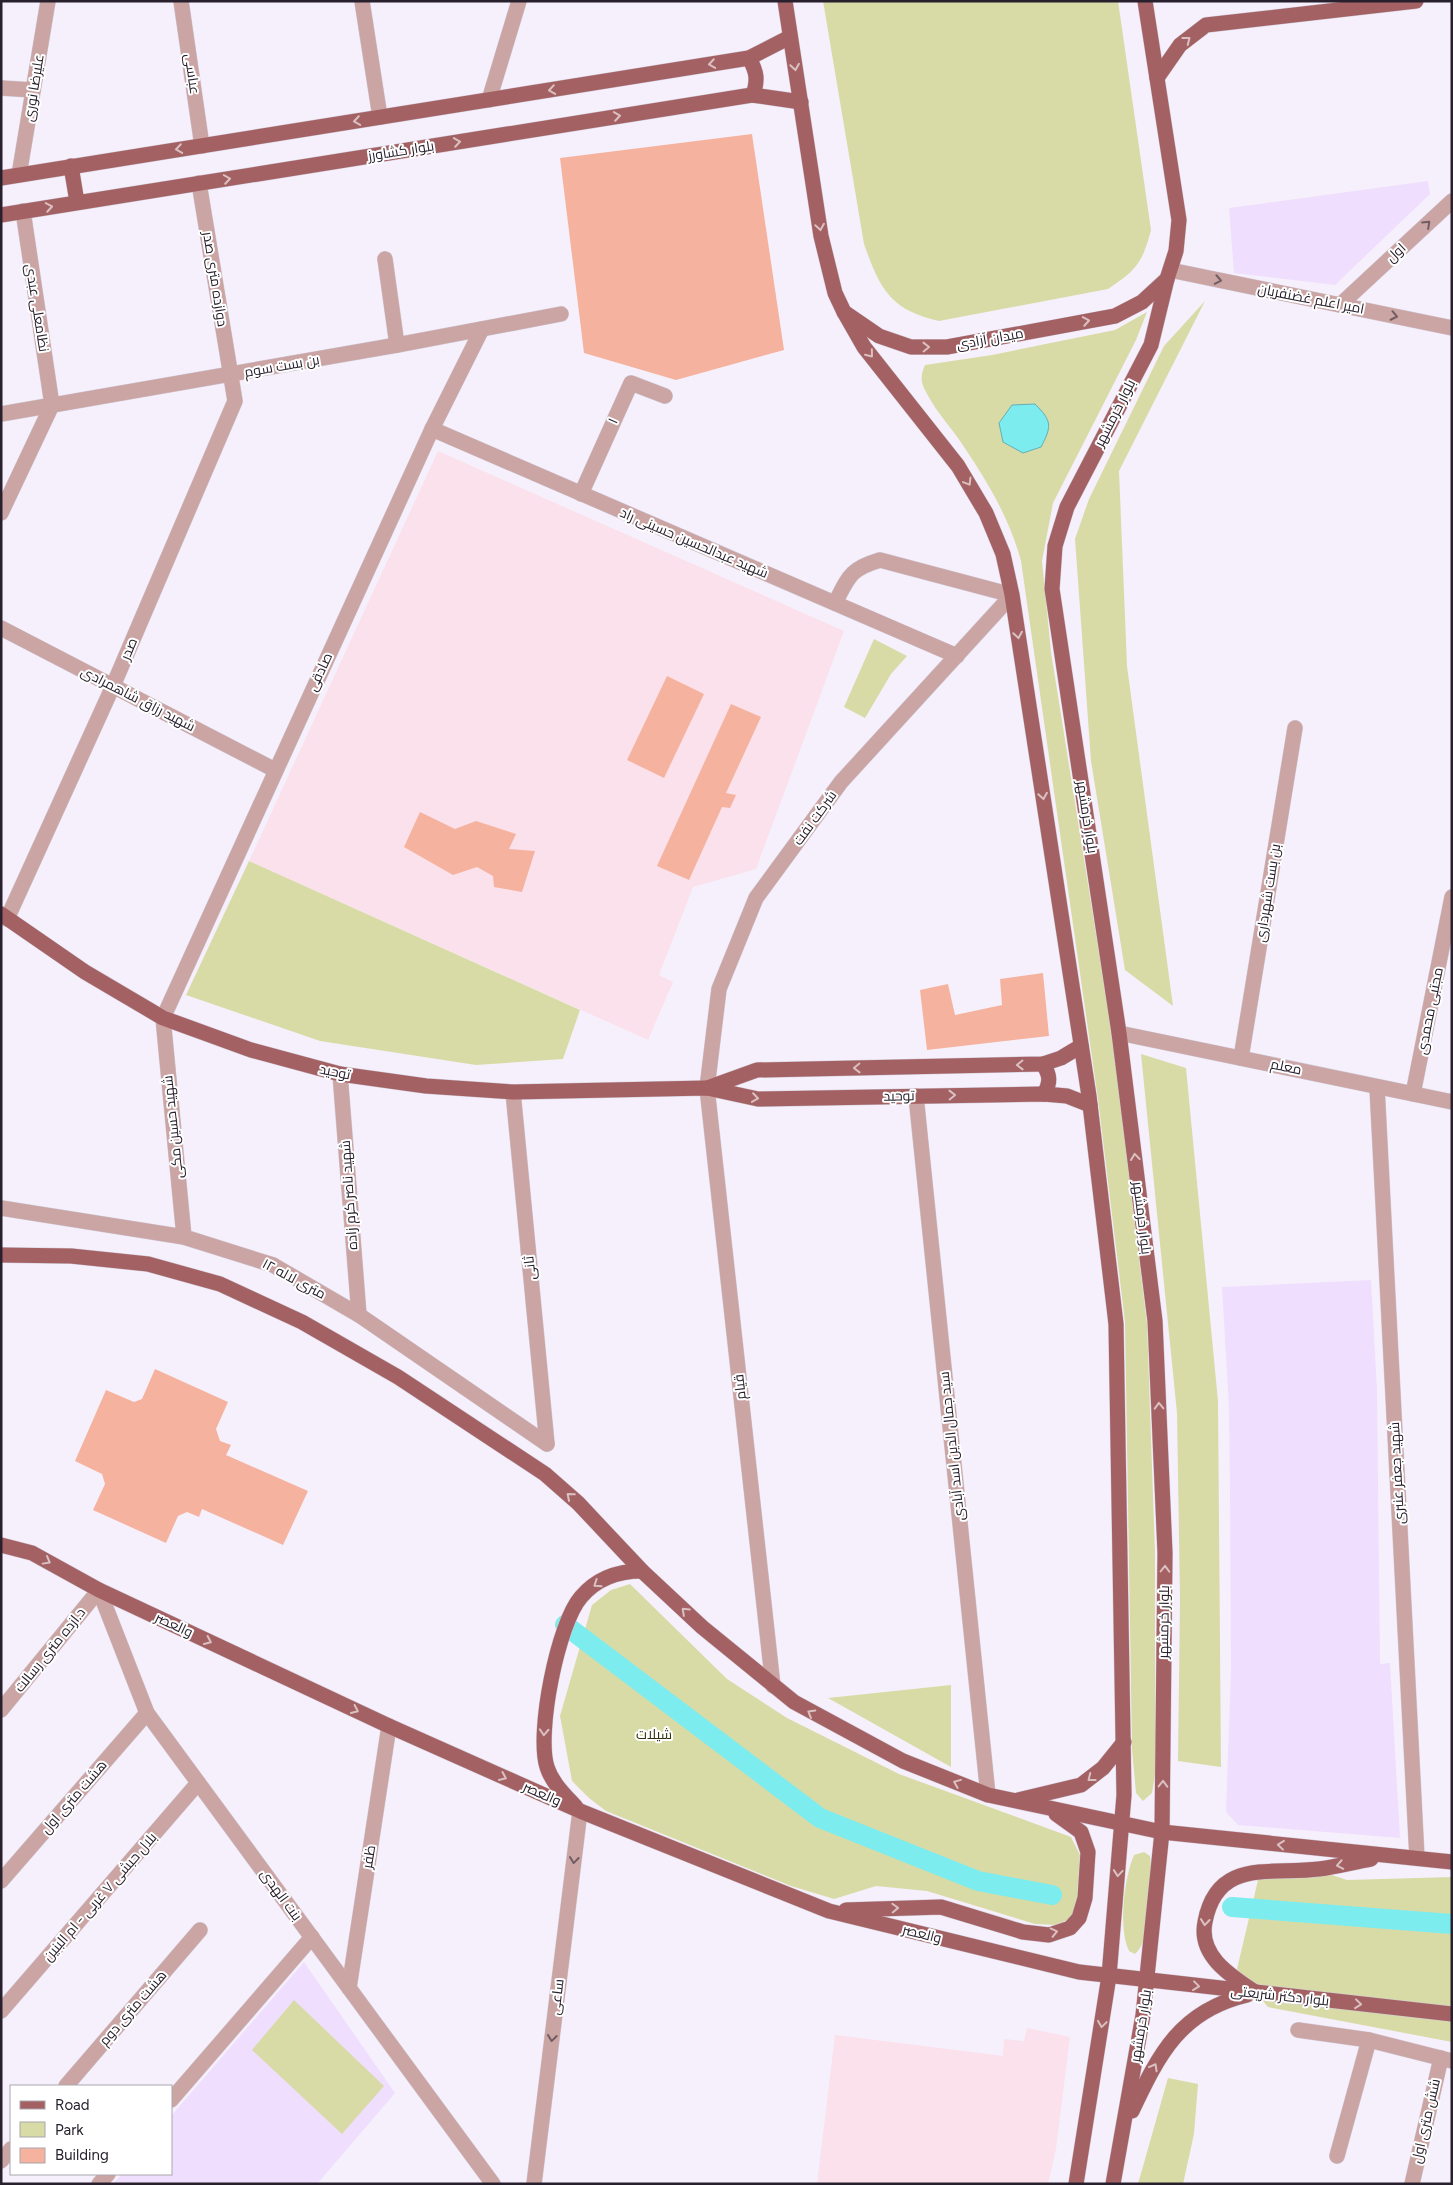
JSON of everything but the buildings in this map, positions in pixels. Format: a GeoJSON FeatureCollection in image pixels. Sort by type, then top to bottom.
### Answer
{"type":"FeatureCollection","features":[{"type":"Feature","properties":{"kind":"main road","name":"میدان آزادی"},"geometry":{"type":"LineString","coordinates":[[785,1],[821,236],[834,293],[844,312],[879,336],[911,347],[947,347],[1115,316],[1142,302],[1169,275]]}},
{"type":"Feature","properties":{"kind":"main road"},"geometry":{"type":"LineString","coordinates":[[1145,1],[1179,220],[1176,251],[1169,275]]}},
{"type":"Feature","properties":{"kind":"main road"},"geometry":{"type":"LineString","coordinates":[[1157,78],[1180,45],[1206,26],[1416,1]]}},
{"type":"Feature","properties":{"kind":"main road"},"geometry":{"type":"LineString","coordinates":[[1,178],[749,58],[790,37]]}},
{"type":"Feature","properties":{"kind":"main road"},"geometry":{"type":"LineString","coordinates":[[749,58],[756,69],[758,82],[753,95]]}},
{"type":"Feature","properties":{"kind":"main road","name":"بلوار کشاورز"},"geometry":{"type":"LineString","coordinates":[[1,215],[753,95],[801,102]]}},
{"type":"Feature","properties":{"kind":"main road"},"geometry":{"type":"LineString","coordinates":[[71,166],[77,202]]}},
{"type":"Feature","properties":{"kind":"main road","name":"بلوار خرمشهر"},"geometry":{"type":"LineString","coordinates":[[1113,2184],[1148,1980],[1162,1832],[1165,1553],[1155,1321],[1119,1033],[1052,589],[1055,546],[1067,507],[1151,345],[1169,275]]}},
{"type":"Feature","properties":{"kind":"main road"},"geometry":{"type":"LineString","coordinates":[[844,312],[864,347],[958,466],[986,513],[1003,554],[1012,595],[1090,1105],[1116,1324],[1124,1742],[1123,1825],[1109,1976],[1076,2184]]}},
{"type":"Feature","properties":{"kind":"main road","name":"توحید"},"geometry":{"type":"LineString","coordinates":[[4,916],[85,972],[163,1018],[251,1050],[340,1074],[426,1086],[513,1092],[707,1088],[758,1099],[1044,1094],[1067,1096],[1090,1105]]}},
{"type":"Feature","properties":{"kind":"main road","name":"توحید"},"geometry":{"type":"LineString","coordinates":[[707,1088],[757,1070],[1044,1064],[1061,1058],[1081,1046]]}},
{"type":"Feature","properties":{"kind":"main road"},"geometry":{"type":"LineString","coordinates":[[1044,1064],[1049,1073],[1050,1084],[1044,1094]]}},
{"type":"Feature","properties":{"kind":"main road"},"geometry":{"type":"LineString","coordinates":[[1,1255],[71,1256],[148,1264],[220,1284],[302,1322],[398,1376],[545,1474],[578,1503],[642,1571],[702,1627],[773,1686],[794,1702],[842,1730],[903,1761],[988,1796],[1123,1825],[1162,1832],[1452,1862]]}},
{"type":"Feature","properties":{"kind":"main road","name":"والعصر"},"geometry":{"type":"LineString","coordinates":[[1,1545],[32,1553],[99,1590],[389,1726],[580,1811],[829,1911],[1078,1972],[1109,1976]]}},
{"type":"Feature","properties":{"kind":"main road"},"geometry":{"type":"LineString","coordinates":[[580,1811],[556,1785],[546,1766],[544,1742],[545,1710],[565,1625],[574,1606],[595,1584],[612,1575],[627,1571],[642,1571]]}},
{"type":"Feature","properties":{"kind":"main road"},"geometry":{"type":"LineString","coordinates":[[1015,1801],[1081,1785],[1103,1768],[1124,1742]]}},
{"type":"Feature","properties":{"kind":"main road"},"geometry":{"type":"LineString","coordinates":[[829,1911],[941,1908],[1023,1932],[1049,1934],[1070,1928],[1079,1918],[1085,1898],[1088,1852],[1081,1832],[1051,1810]]}},
{"type":"Feature","properties":{"kind":"main road"},"geometry":{"type":"LineString","coordinates":[[1256,1993],[1222,1969],[1206,1945],[1204,1926],[1207,1907],[1217,1891],[1232,1878],[1250,1872],[1318,1869],[1387,1855]]}},
{"type":"Feature","properties":{"kind":"main road","name":"بلوار دکتر شریعتی"},"geometry":{"type":"LineString","coordinates":[[1109,1976],[1452,2014]]}},
{"type":"Feature","properties":{"kind":"main road"},"geometry":{"type":"LineString","coordinates":[[1124,2126],[1163,2051],[1195,2016],[1222,2003],[1256,1993]]}},
{"type":"Feature","properties":{"kind":"street","name":"علیرضا نوری"},"geometry":{"type":"LineString","coordinates":[[20,175],[48,1]]}},
{"type":"Feature","properties":{"kind":"street","name":"عباسی"},"geometry":{"type":"LineString","coordinates":[[181,1],[202,146]]}},
{"type":"Feature","properties":{"kind":"street"},"geometry":{"type":"LineString","coordinates":[[362,1],[380,117]]}},
{"type":"Feature","properties":{"kind":"street"},"geometry":{"type":"LineString","coordinates":[[489,100],[519,1]]}},
{"type":"Feature","properties":{"kind":"street"},"geometry":{"type":"LineString","coordinates":[[1,88],[33,90]]}},
{"type":"Feature","properties":{"kind":"street","name":"دوازده متری صدر"},"geometry":{"type":"LineString","coordinates":[[199,183],[231,375]]}},
{"type":"Feature","properties":{"kind":"street","name":"اول"},"geometry":{"type":"LineString","coordinates":[[1340,305],[1452,201]]}},
{"type":"Feature","properties":{"kind":"street","name":"نظامعلی عبدی"},"geometry":{"type":"LineString","coordinates":[[23,211],[52,405]]}},
{"type":"Feature","properties":{"kind":"street"},"geometry":{"type":"LineString","coordinates":[[385,259],[397,345]]}},
{"type":"Feature","properties":{"kind":"street","name":"امیر اعلم غضنفریان"},"geometry":{"type":"LineString","coordinates":[[1169,275],[1340,305],[1452,328]]}},
{"type":"Feature","properties":{"kind":"street","name":"بن بست سوم"},"geometry":{"type":"LineString","coordinates":[[1,414],[231,375],[561,314]]}},
{"type":"Feature","properties":{"kind":"street","name":"صادقی"},"geometry":{"type":"LineString","coordinates":[[163,1018],[432,429],[482,329]]}},
{"type":"Feature","properties":{"kind":"street","name":"صدر"},"geometry":{"type":"LineString","coordinates":[[4,916],[113,686],[235,401],[231,375]]}},
{"type":"Feature","properties":{"kind":"street","name":"۱"},"geometry":{"type":"LineString","coordinates":[[581,494],[630,383],[665,396]]}},
{"type":"Feature","properties":{"kind":"street"},"geometry":{"type":"LineString","coordinates":[[1,513],[52,405]]}},
{"type":"Feature","properties":{"kind":"street","name":"شهید عبدالحسین حسینی راد"},"geometry":{"type":"LineString","coordinates":[[432,429],[957,656]]}},
{"type":"Feature","properties":{"kind":"street"},"geometry":{"type":"LineString","coordinates":[[835,603],[847,579],[859,566],[880,560],[1012,595]]}},
{"type":"Feature","properties":{"kind":"street","name":"شرکت نفت"},"geometry":{"type":"LineString","coordinates":[[707,1088],[719,989],[756,898],[841,782],[1012,595]]}},
{"type":"Feature","properties":{"kind":"street","name":"شهید رزاق شاهمرادی"},"geometry":{"type":"LineString","coordinates":[[1,628],[275,770]]}},
{"type":"Feature","properties":{"kind":"street","name":"بن بست شهرداری"},"geometry":{"type":"LineString","coordinates":[[1241,1058],[1295,728]]}},
{"type":"Feature","properties":{"kind":"street","name":"مجتبی محمدی"},"geometry":{"type":"LineString","coordinates":[[1413,1094],[1452,898]]}},
{"type":"Feature","properties":{"kind":"street","name":"شهید حسین مکی"},"geometry":{"type":"LineString","coordinates":[[163,1018],[184,1237]]}},
{"type":"Feature","properties":{"kind":"street","name":"معلم"},"geometry":{"type":"LineString","coordinates":[[1119,1033],[1452,1102]]}},
{"type":"Feature","properties":{"kind":"street","name":"شهید ناصر کرم زاده"},"geometry":{"type":"LineString","coordinates":[[340,1074],[359,1315]]}},
{"type":"Feature","properties":{"kind":"street","name":"شهید جعفر عنبری"},"geometry":{"type":"LineString","coordinates":[[1377,1087],[1417,1858]]}},
{"type":"Feature","properties":{"kind":"street","name":"قیام"},"geometry":{"type":"LineString","coordinates":[[707,1088],[773,1686]]}},
{"type":"Feature","properties":{"kind":"street","name":"ثانی"},"geometry":{"type":"LineString","coordinates":[[513,1092],[548,1444]]}},
{"type":"Feature","properties":{"kind":"street","name":"سید جمال الدین اسد آبادی"},"geometry":{"type":"LineString","coordinates":[[916,1096],[988,1796]]}},
{"type":"Feature","properties":{"kind":"street","name":"۱۲ متری لاله"},"geometry":{"type":"LineString","coordinates":[[1,1208],[184,1237],[273,1265],[359,1315],[548,1444]]}},
{"type":"Feature","properties":{"kind":"street","name":"د.ازده متری رسالت"},"geometry":{"type":"LineString","coordinates":[[1,1710],[99,1590]]}},
{"type":"Feature","properties":{"kind":"street","name":"بنت الهدی"},"geometry":{"type":"LineString","coordinates":[[99,1590],[148,1713],[493,2184]]}},
{"type":"Feature","properties":{"kind":"street","name":"هشت متری اول"},"geometry":{"type":"LineString","coordinates":[[1,1881],[148,1713]]}},
{"type":"Feature","properties":{"kind":"street","name":"ظفر"},"geometry":{"type":"LineString","coordinates":[[349,1988],[389,1726]]}},
{"type":"Feature","properties":{"kind":"street","name":"بلال حبشی ۷ غربی - ام البنین"},"geometry":{"type":"LineString","coordinates":[[1,2011],[198,1783]]}},
{"type":"Feature","properties":{"kind":"street","name":"ساعی"},"geometry":{"type":"LineString","coordinates":[[534,2184],[580,1811]]}},
{"type":"Feature","properties":{"kind":"street","name":"هشت متری دوم"},"geometry":{"type":"LineString","coordinates":[[67,2085],[200,1930]]}},
{"type":"Feature","properties":{"kind":"street"},"geometry":{"type":"LineString","coordinates":[[172,2099],[312,1938]]}},
{"type":"Feature","properties":{"kind":"street"},"geometry":{"type":"LineString","coordinates":[[1298,2030],[1369,2040],[1446,2060]]}},
{"type":"Feature","properties":{"kind":"street"},"geometry":{"type":"LineString","coordinates":[[1337,2156],[1369,2040]]}},
{"type":"Feature","properties":{"kind":"street","name":"شش متری اول"},"geometry":{"type":"LineString","coordinates":[[1412,2184],[1446,2060]]}},
{"type":"Feature","properties":{"kind":"street"},"geometry":{"type":"LineString","coordinates":[[1,2161],[10,2150]]}},
{"type":"Feature","properties":{"kind":"shaded area"},"geometry":{"type":"Polygon","coordinates":[[[1428,181],[1430,194],[1335,285],[1234,273],[1229,208],[1428,181]]]}},
{"type":"Feature","properties":{"kind":"shaded area"},"geometry":{"type":"Polygon","coordinates":[[[438,451],[844,631],[756,869],[693,887],[659,975],[673,982],[648,1040],[249,861],[438,451]]]}},
{"type":"Feature","properties":{"kind":"shaded area"},"geometry":{"type":"Polygon","coordinates":[[[1371,1280],[1377,1390],[1380,1664],[1390,1663],[1400,1838],[1238,1825],[1226,1812],[1231,1669],[1230,1495],[1229,1407],[1222,1287],[1371,1280]]]}},
{"type":"Feature","properties":{"kind":"shaded area"},"geometry":{"type":"Polygon","coordinates":[[[304,1962],[395,2093],[317,2184],[113,2184],[121,2175],[172,2175],[172,2115],[304,1962]]]}},
{"type":"Feature","properties":{"kind":"shaded area"},"geometry":{"type":"Polygon","coordinates":[[[1027,2028],[1070,2037],[1056,2149],[1048,2184],[817,2184],[835,2035],[1003,2056],[1004,2039],[1024,2041],[1027,2028]]]}},
{"type":"Feature","properties":{"kind":"green space"},"geometry":{"type":"Polygon","coordinates":[[[823,1],[1118,1],[1151,230],[1141,259],[1132,271],[1108,289],[939,321],[909,311],[898,304],[882,285],[864,244],[823,1]]]}},
{"type":"Feature","properties":{"kind":"green space"},"geometry":{"type":"Polygon","coordinates":[[[1205,301],[1119,471],[1127,666],[1173,1006],[1125,970],[1091,761],[1075,539],[1089,499],[1164,346],[1205,301]]]}},
{"type":"Feature","properties":{"kind":"green space"},"geometry":{"type":"Polygon","coordinates":[[[1147,312],[1136,340],[1053,503],[1042,561],[1051,652],[1112,1035],[1147,1324],[1155,1552],[1155,1775],[1152,1793],[1143,1801],[1136,1793],[1132,1749],[1125,1322],[1098,1099],[1021,561],[1010,528],[995,497],[968,452],[932,403],[923,387],[922,378],[925,365],[992,355],[1115,330],[1147,312]]]}},
{"type":"Feature","properties":{"kind":"green space"},"geometry":{"type":"Polygon","coordinates":[[[874,639],[907,656],[891,674],[865,718],[844,707],[874,639]]]}},
{"type":"Feature","properties":{"kind":"green space"},"geometry":{"type":"Polygon","coordinates":[[[249,861],[580,1010],[563,1059],[476,1065],[320,1041],[186,995],[249,861]]]}},
{"type":"Feature","properties":{"kind":"green space"},"geometry":{"type":"Polygon","coordinates":[[[1141,1054],[1186,1068],[1218,1401],[1221,1767],[1178,1761],[1180,1599],[1177,1413],[1141,1054]]]}},
{"type":"Feature","properties":{"kind":"green space","name":"شیلات"},"geometry":{"type":"Polygon","coordinates":[[[630,1584],[727,1679],[787,1718],[899,1774],[1071,1837],[1080,1855],[1077,1899],[1071,1918],[1057,1925],[1035,1924],[927,1891],[876,1886],[834,1899],[791,1886],[606,1811],[572,1781],[560,1716],[592,1605],[611,1590],[630,1584]]]}},
{"type":"Feature","properties":{"kind":"green space"},"geometry":{"type":"Polygon","coordinates":[[[951,1685],[951,1767],[828,1698],[951,1685]]]}},
{"type":"Feature","properties":{"kind":"green space"},"geometry":{"type":"Polygon","coordinates":[[[1144,1852],[1150,1856],[1150,1908],[1145,1936],[1141,1947],[1135,1954],[1129,1951],[1124,1930],[1125,1890],[1134,1855],[1144,1852]]]}},
{"type":"Feature","properties":{"kind":"green space"},"geometry":{"type":"Polygon","coordinates":[[[1332,1875],[1347,1880],[1452,1877],[1452,2042],[1268,2007],[1237,1969],[1259,1876],[1332,1875]]]}},
{"type":"Feature","properties":{"kind":"green space"},"geometry":{"type":"Polygon","coordinates":[[[294,2000],[384,2086],[342,2134],[252,2050],[294,2000]]]}},
{"type":"Feature","properties":{"kind":"green space"},"geometry":{"type":"Polygon","coordinates":[[[1168,2078],[1198,2084],[1194,2134],[1183,2184],[1138,2184],[1168,2078]]]}},
{"type":"Feature","properties":{"kind":"water"},"geometry":{"type":"Polygon","coordinates":[[[1035,404],[1047,420],[1047,434],[1041,447],[1023,453],[1003,442],[999,423],[1012,405],[1035,404]]]}},
{"type":"Feature","properties":{"kind":"waterway"},"geometry":{"type":"LineString","coordinates":[[565,1625],[820,1818],[978,1881],[1052,1895]]}},
{"type":"Feature","properties":{"kind":"waterway"},"geometry":{"type":"LineString","coordinates":[[1232,1907],[1452,1924]]}}]}
